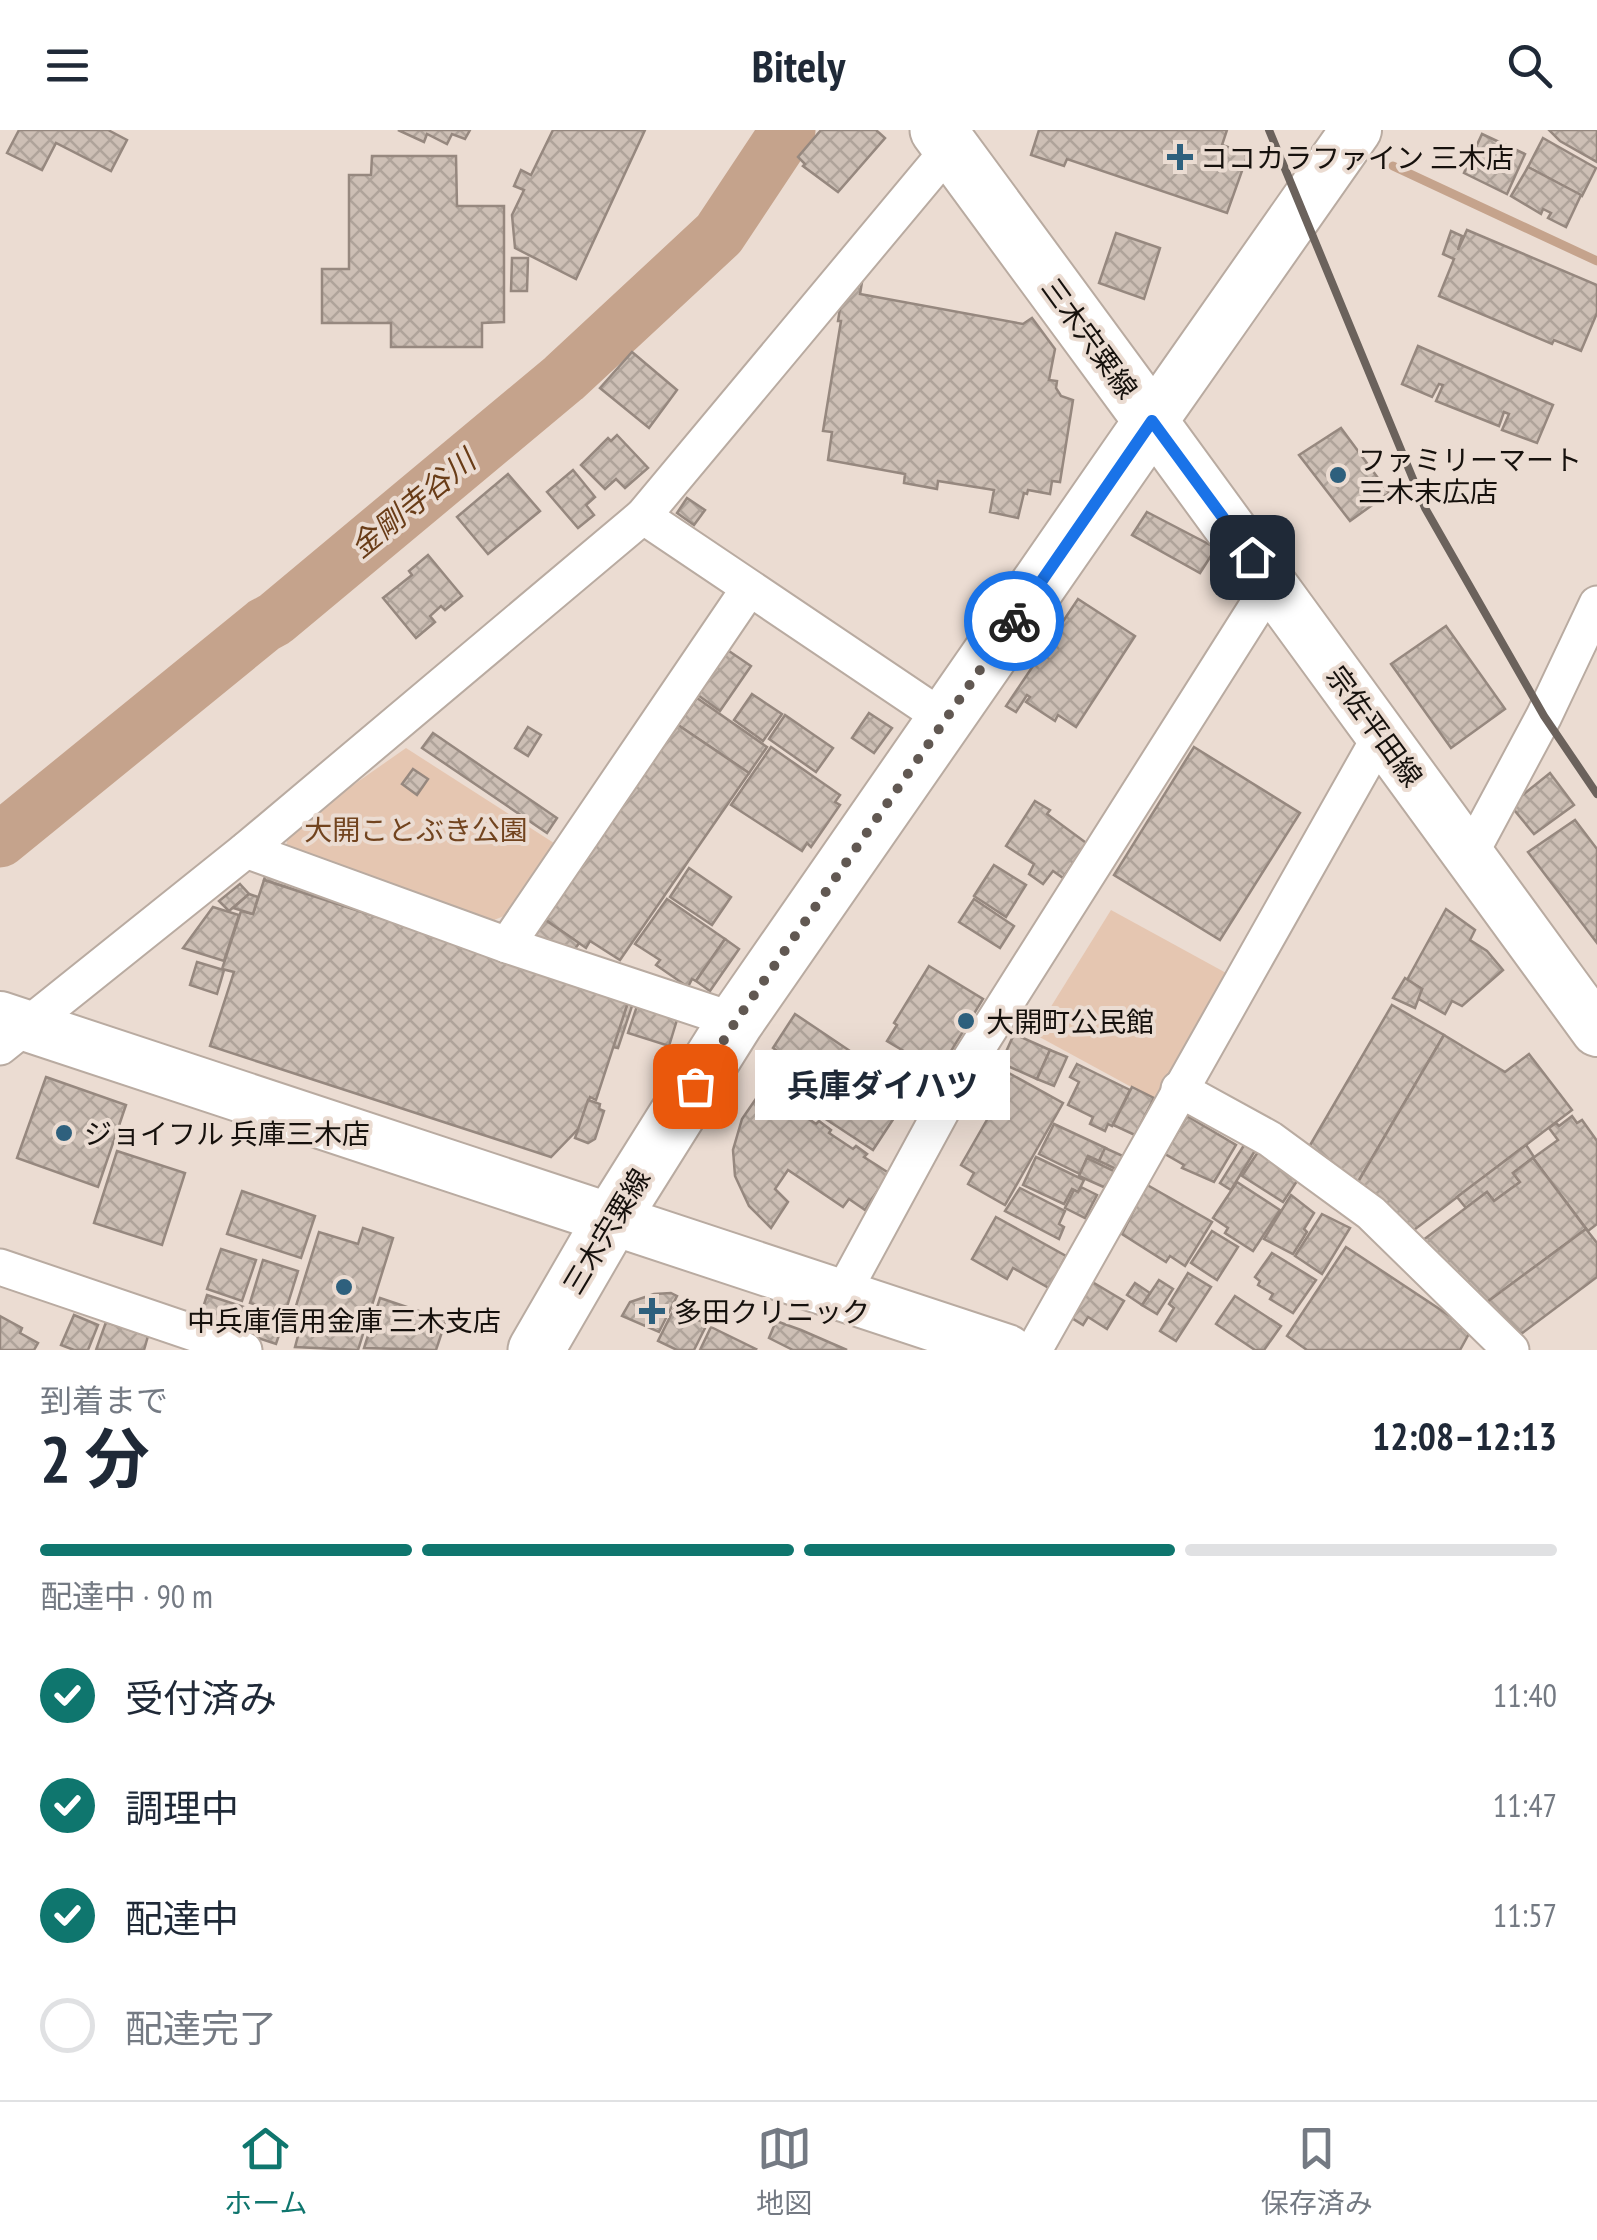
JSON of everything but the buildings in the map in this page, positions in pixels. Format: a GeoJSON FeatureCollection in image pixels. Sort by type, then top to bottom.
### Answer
{"type":"FeatureCollection","features":[{"type":"Feature","properties":{"kind":"main road","name":"三木宍粟線"},"geometry":{"type":"LineString","coordinates":[[546,1341],[613,1217],[736,1021],[1152,421],[944,139]]}},
{"type":"Feature","properties":{"kind":"street"},"geometry":{"type":"LineString","coordinates":[[1152,421],[1356,130]]}},
{"type":"Feature","properties":{"kind":"street"},"geometry":{"type":"LineString","coordinates":[[8,1030],[246,850],[643,516],[944,139]]}},
{"type":"Feature","properties":{"kind":"street","name":"宗佐平田線"},"geometry":{"type":"LineString","coordinates":[[1152,421],[1597,1031]]}},
{"type":"Feature","properties":{"kind":"street"},"geometry":{"type":"LineString","coordinates":[[643,516],[946,720]]}},
{"type":"Feature","properties":{"kind":"street"},"geometry":{"type":"LineString","coordinates":[[841,1296],[966,1066],[1272,584]]}},
{"type":"Feature","properties":{"kind":"street"},"geometry":{"type":"LineString","coordinates":[[508,945],[748,590]]}},
{"type":"Feature","properties":{"kind":"street"},"geometry":{"type":"LineString","coordinates":[[1469,856],[1544,716],[1597,604]]}},
{"type":"Feature","properties":{"kind":"street"},"geometry":{"type":"LineString","coordinates":[[1034,1350],[1381,735]]}},
{"type":"Feature","properties":{"kind":"street"},"geometry":{"type":"LineString","coordinates":[[246,850],[508,945],[736,1021]]}},
{"type":"Feature","properties":{"kind":"street"},"geometry":{"type":"LineString","coordinates":[[8,1030],[613,1217],[1007,1350]]}},
{"type":"Feature","properties":{"kind":"street"},"geometry":{"type":"LineString","coordinates":[[1179,1090],[1270,1138],[1370,1212],[1511,1350]]}},
{"type":"Feature","properties":{"kind":"street"},"geometry":{"type":"LineString","coordinates":[[0,1267],[229,1348]]}},
{"type":"Feature","properties":{"kind":"green space","name":"大開ことぶき公園"},"geometry":{"type":"Polygon","coordinates":[[[406,748],[557,845],[509,914],[494,920],[285,852],[289,830],[406,748]]]}},
{"type":"Feature","properties":{"kind":"green space"},"geometry":{"type":"Polygon","coordinates":[[[1111,910],[1228,974],[1157,1101],[1034,1034],[1111,910]]]}},
{"type":"Feature","properties":{"kind":"waterway","name":"金剛寺谷川"},"geometry":{"type":"LineString","coordinates":[[0,840],[275,619],[564,378],[719,234],[788,130]]}},
{"type":"Feature","properties":{"kind":"waterway"},"geometry":{"type":"LineString","coordinates":[[1393,166],[1597,261]]}},
{"type":"Feature","properties":{"kind":"railway"},"geometry":{"type":"LineString","coordinates":[[1269,130],[1425,508],[1544,716],[1597,794]]}},
{"type":"Feature","properties":{"kind":"way so far"},"geometry":{"type":"LineString","coordinates":[[695,1086],[1014,621]]}},
{"type":"Feature","properties":{"kind":"place","name":"ココカラファイン 三木店"},"geometry":{"type":"Point","coordinates":[1180,157]}},
{"type":"Feature","properties":{"kind":"place","name":"ファミリーマート 三木末広店"},"geometry":{"type":"Point","coordinates":[1338,475]}},
{"type":"Feature","properties":{"kind":"place","name":"大開町公民館"},"geometry":{"type":"Point","coordinates":[966,1021]}},
{"type":"Feature","properties":{"kind":"place","name":"兵庫ダイハツ"},"geometry":{"type":"Point","coordinates":[695,1086]}},
{"type":"Feature","properties":{"kind":"place","name":"ジョイフル 兵庫三木店"},"geometry":{"type":"Point","coordinates":[64,1133]}},
{"type":"Feature","properties":{"kind":"place","name":"中兵庫信用金庫 三木支店"},"geometry":{"type":"Point","coordinates":[344,1287]}},
{"type":"Feature","properties":{"kind":"place","name":"多田クリニック"},"geometry":{"type":"Point","coordinates":[652,1311]}},
{"type":"Feature","properties":{"kind":"route"},"geometry":{"type":"LineString","coordinates":[[1014,621],[1152,421],[1252,557]]}}]}
